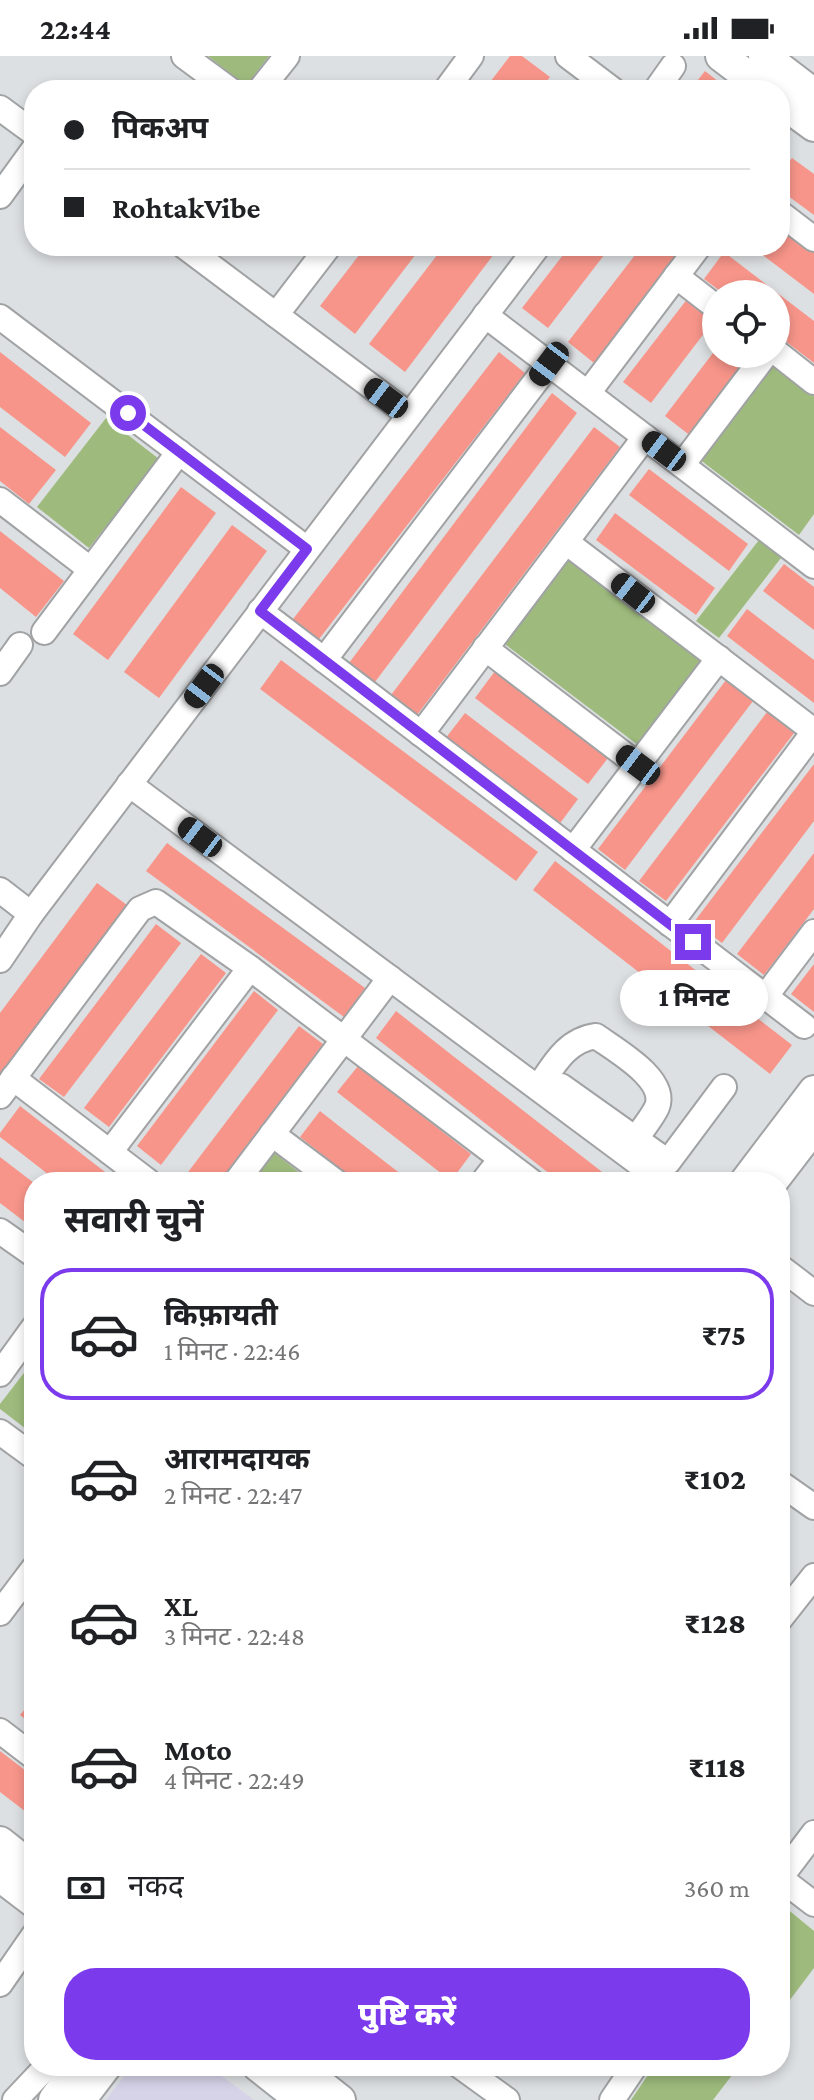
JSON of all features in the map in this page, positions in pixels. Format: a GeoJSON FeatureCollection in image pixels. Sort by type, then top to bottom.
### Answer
{"type":"FeatureCollection","features":[{"type":"Feature","properties":{"kind":"main road"},"geometry":{"type":"LineString","coordinates":[[721,56],[753,80]]}},
{"type":"Feature","properties":{"kind":"main road"},"geometry":{"type":"LineString","coordinates":[[764,56],[814,94]]}},
{"type":"Feature","properties":{"kind":"main road"},"geometry":{"type":"LineString","coordinates":[[790,108],[814,126]]}},
{"type":"Feature","properties":{"kind":"main road"},"geometry":{"type":"LineString","coordinates":[[753,1172],[814,1091]]}},
{"type":"Feature","properties":{"kind":"main road"},"geometry":{"type":"LineString","coordinates":[[780,1172],[814,1127]]}},
{"type":"Feature","properties":{"kind":"main road"},"geometry":{"type":"LineString","coordinates":[[0,1842],[24,1861]]}},
{"type":"Feature","properties":{"kind":"main road"},"geometry":{"type":"LineString","coordinates":[[0,1876],[24,1894]]}},
{"type":"Feature","properties":{"kind":"main road"},"geometry":{"type":"LineString","coordinates":[[61,2085],[82,2076]]}},
{"type":"Feature","properties":{"kind":"main road"},"geometry":{"type":"LineString","coordinates":[[271,2076],[301,2100]]}},
{"type":"Feature","properties":{"kind":"main road"},"geometry":{"type":"LineString","coordinates":[[310,2076],[340,2100]]}},
{"type":"Feature","properties":{"kind":"street"},"geometry":{"type":"LineString","coordinates":[[184,56],[216,80]]}},
{"type":"Feature","properties":{"kind":"street"},"geometry":{"type":"LineString","coordinates":[[268,80],[287,56]]}},
{"type":"Feature","properties":{"kind":"street"},"geometry":{"type":"LineString","coordinates":[[453,80],[471,56]]}},
{"type":"Feature","properties":{"kind":"street"},"geometry":{"type":"LineString","coordinates":[[568,56],[600,80]]}},
{"type":"Feature","properties":{"kind":"street"},"geometry":{"type":"LineString","coordinates":[[663,80],[673,66]]}},
{"type":"Feature","properties":{"kind":"street"},"geometry":{"type":"LineString","coordinates":[[0,108],[24,126]]}},
{"type":"Feature","properties":{"kind":"street"},"geometry":{"type":"LineString","coordinates":[[0,196],[24,163]]}},
{"type":"Feature","properties":{"kind":"street"},"geometry":{"type":"LineString","coordinates":[[790,221],[814,239]]}},
{"type":"Feature","properties":{"kind":"street"},"geometry":{"type":"LineString","coordinates":[[197,256],[408,414]]}},
{"type":"Feature","properties":{"kind":"street"},"geometry":{"type":"LineString","coordinates":[[276,315],[321,256]]}},
{"type":"Feature","properties":{"kind":"street"},"geometry":{"type":"LineString","coordinates":[[0,960],[31,914],[530,256]]}},
{"type":"Feature","properties":{"kind":"street"},"geometry":{"type":"LineString","coordinates":[[588,393],[691,256]]}},
{"type":"Feature","properties":{"kind":"street"},"geometry":{"type":"LineString","coordinates":[[676,276],[702,296]]}},
{"type":"Feature","properties":{"kind":"street"},"geometry":{"type":"LineString","coordinates":[[485,315],[682,465],[810,554]]}},
{"type":"Feature","properties":{"kind":"street"},"geometry":{"type":"LineString","coordinates":[[0,317],[307,549]]}},
{"type":"Feature","properties":{"kind":"street"},"geometry":{"type":"LineString","coordinates":[[790,363],[814,382]]}},
{"type":"Feature","properties":{"kind":"street"},"geometry":{"type":"LineString","coordinates":[[324,660],[549,364]]}},
{"type":"Feature","properties":{"kind":"street"},"geometry":{"type":"LineString","coordinates":[[682,465],[755,368]]}},
{"type":"Feature","properties":{"kind":"street"},"geometry":{"type":"LineString","coordinates":[[421,734],[645,437]]}},
{"type":"Feature","properties":{"kind":"street"},"geometry":{"type":"LineString","coordinates":[[44,632],[179,452]]}},
{"type":"Feature","properties":{"kind":"street"},"geometry":{"type":"LineString","coordinates":[[0,500],[90,569]]}},
{"type":"Feature","properties":{"kind":"street"},"geometry":{"type":"LineString","coordinates":[[566,542],[814,732],[670,924]]}},
{"type":"Feature","properties":{"kind":"street"},"geometry":{"type":"LineString","coordinates":[[260,611],[804,1026]]}},
{"type":"Feature","properties":{"kind":"street"},"geometry":{"type":"LineString","coordinates":[[0,673],[20,645]]}},
{"type":"Feature","properties":{"kind":"street"},"geometry":{"type":"LineString","coordinates":[[485,648],[638,765]]}},
{"type":"Feature","properties":{"kind":"street"},"geometry":{"type":"LineString","coordinates":[[573,850],[719,658]]}},
{"type":"Feature","properties":{"kind":"street"},"geometry":{"type":"LineString","coordinates":[[129,784],[390,978],[542,1082],[668,1162],[724,1087]]}},
{"type":"Feature","properties":{"kind":"street"},"geometry":{"type":"LineString","coordinates":[[0,890],[31,914]]}},
{"type":"Feature","properties":{"kind":"street"},"geometry":{"type":"LineString","coordinates":[[136,1172],[110,1152],[6,1087],[140,909],[156,902],[250,968],[519,1172]]}},
{"type":"Feature","properties":{"kind":"street"},"geometry":{"type":"LineString","coordinates":[[765,997],[814,932]]}},
{"type":"Feature","properties":{"kind":"street"},"geometry":{"type":"LineString","coordinates":[[110,1152],[250,968]]}},
{"type":"Feature","properties":{"kind":"street"},"geometry":{"type":"LineString","coordinates":[[244,1172],[390,978]]}},
{"type":"Feature","properties":{"kind":"street"},"geometry":{"type":"LineString","coordinates":[[542,1082],[564,1051],[582,1038],[596,1036],[649,1076],[658,1092],[658,1106],[636,1139]]}},
{"type":"Feature","properties":{"kind":"street"},"geometry":{"type":"LineString","coordinates":[[542,1082],[652,1172]]}},
{"type":"Feature","properties":{"kind":"street"},"geometry":{"type":"LineString","coordinates":[[272,1134],[323,1172]]}},
{"type":"Feature","properties":{"kind":"street"},"geometry":{"type":"LineString","coordinates":[[491,1172],[501,1159]]}},
{"type":"Feature","properties":{"kind":"street"},"geometry":{"type":"LineString","coordinates":[[0,1231],[24,1248]]}},
{"type":"Feature","properties":{"kind":"street"},"geometry":{"type":"LineString","coordinates":[[790,1275],[814,1293]]}},
{"type":"Feature","properties":{"kind":"street"},"geometry":{"type":"LineString","coordinates":[[0,1374],[24,1341]]}},
{"type":"Feature","properties":{"kind":"street"},"geometry":{"type":"LineString","coordinates":[[0,1432],[24,1450]]}},
{"type":"Feature","properties":{"kind":"street"},"geometry":{"type":"LineString","coordinates":[[790,1490],[814,1507]]}},
{"type":"Feature","properties":{"kind":"street"},"geometry":{"type":"LineString","coordinates":[[790,1606],[814,1576]]}},
{"type":"Feature","properties":{"kind":"street"},"geometry":{"type":"LineString","coordinates":[[0,1613],[8,1584]]}},
{"type":"Feature","properties":{"kind":"street"},"geometry":{"type":"LineString","coordinates":[[0,1731],[24,1749]]}},
{"type":"Feature","properties":{"kind":"street"},"geometry":{"type":"LineString","coordinates":[[790,1865],[814,1833]]}},
{"type":"Feature","properties":{"kind":"street"},"geometry":{"type":"LineString","coordinates":[[790,1886],[814,1904]]}},
{"type":"Feature","properties":{"kind":"street"},"geometry":{"type":"LineString","coordinates":[[2,1977],[24,1948]]}},
{"type":"Feature","properties":{"kind":"street"},"geometry":{"type":"LineString","coordinates":[[474,2076],[507,2100]]}},
{"type":"Feature","properties":{"kind":"street"},"geometry":{"type":"LineString","coordinates":[[612,2100],[628,2076]]}},
{"type":"Feature","properties":{"kind":"street"},"geometry":{"type":"LineString","coordinates":[[15,2100],[61,2085]]}},
{"type":"Feature","properties":{"kind":"shaded area"},"geometry":{"type":"Polygon","coordinates":[[[124,2076],[222,2076],[254,2100],[106,2100],[124,2076]]]}},
{"type":"Feature","properties":{"kind":"green space"},"geometry":{"type":"Polygon","coordinates":[[[208,56],[269,56],[251,80],[238,80],[208,56]]]}},
{"type":"Feature","properties":{"kind":"green space"},"geometry":{"type":"Polygon","coordinates":[[[767,368],[778,368],[814,396],[814,514],[799,535],[699,459],[767,368]]]}},
{"type":"Feature","properties":{"kind":"green space"},"geometry":{"type":"Polygon","coordinates":[[[106,418],[159,459],[89,548],[37,507],[106,418]]]}},
{"type":"Feature","properties":{"kind":"green space"},"geometry":{"type":"Polygon","coordinates":[[[759,540],[781,558],[719,638],[696,621],[759,540]]]}},
{"type":"Feature","properties":{"kind":"green space"},"geometry":{"type":"Polygon","coordinates":[[[567,556],[703,659],[638,745],[502,642],[567,556]]]}},
{"type":"Feature","properties":{"kind":"green space"},"geometry":{"type":"Polygon","coordinates":[[[271,1150],[298,1172],[254,1172],[271,1150]]]}},
{"type":"Feature","properties":{"kind":"green space"},"geometry":{"type":"Polygon","coordinates":[[[24,1373],[24,1427],[0,1409],[0,1404],[24,1373]]]}},
{"type":"Feature","properties":{"kind":"green space"},"geometry":{"type":"Polygon","coordinates":[[[790,1911],[814,1931],[814,1968],[790,2000],[790,1911]]]}},
{"type":"Feature","properties":{"kind":"green space"},"geometry":{"type":"Polygon","coordinates":[[[647,2076],[731,2076],[713,2100],[631,2100],[647,2076]]]}},
{"type":"Feature","properties":{"kind":"building"},"geometry":{"type":"Polygon","coordinates":[[[510,56],[522,56],[550,77],[548,80],[492,80],[510,56]]]}},
{"type":"Feature","properties":{"kind":"building"},"geometry":{"type":"Polygon","coordinates":[[[705,71],[716,80],[698,80],[705,71]]]}},
{"type":"Feature","properties":{"kind":"building"},"geometry":{"type":"Polygon","coordinates":[[[792,158],[814,174],[814,215],[790,197],[792,158]]]}},
{"type":"Feature","properties":{"kind":"building"},"geometry":{"type":"Polygon","coordinates":[[[790,234],[814,252],[814,294],[764,256],[790,256],[790,234]]]}},
{"type":"Feature","properties":{"kind":"building"},"geometry":{"type":"Polygon","coordinates":[[[358,256],[414,256],[355,334],[320,306],[358,256]]]}},
{"type":"Feature","properties":{"kind":"building"},"geometry":{"type":"Polygon","coordinates":[[[436,256],[492,256],[405,372],[369,344],[436,256]]]}},
{"type":"Feature","properties":{"kind":"building"},"geometry":{"type":"Polygon","coordinates":[[[562,256],[603,256],[548,328],[522,308],[562,256]]]}},
{"type":"Feature","properties":{"kind":"building"},"geometry":{"type":"Polygon","coordinates":[[[634,256],[676,256],[594,363],[568,342],[634,256]]]}},
{"type":"Feature","properties":{"kind":"building"},"geometry":{"type":"Polygon","coordinates":[[[721,256],[729,256],[761,280],[705,280],[721,256]]]}},
{"type":"Feature","properties":{"kind":"building"},"geometry":{"type":"Polygon","coordinates":[[[688,298],[702,309],[702,336],[651,403],[623,382],[688,298]]]}},
{"type":"Feature","properties":{"kind":"building"},"geometry":{"type":"Polygon","coordinates":[[[790,303],[814,321],[814,363],[790,345],[790,303]]]}},
{"type":"Feature","properties":{"kind":"building"},"geometry":{"type":"Polygon","coordinates":[[[0,352],[91,423],[65,457],[0,407],[0,352]]]}},
{"type":"Feature","properties":{"kind":"building"},"geometry":{"type":"Polygon","coordinates":[[[499,352],[525,373],[316,643],[290,623],[499,352]]]}},
{"type":"Feature","properties":{"kind":"building"},"geometry":{"type":"Polygon","coordinates":[[[702,367],[745,368],[692,437],[665,416],[702,367]]]}},
{"type":"Feature","properties":{"kind":"building"},"geometry":{"type":"Polygon","coordinates":[[[552,393],[577,413],[375,682],[349,663],[552,393]]]}},
{"type":"Feature","properties":{"kind":"building"},"geometry":{"type":"Polygon","coordinates":[[[0,427],[56,470],[29,504],[0,481],[0,427]]]}},
{"type":"Feature","properties":{"kind":"building"},"geometry":{"type":"Polygon","coordinates":[[[594,427],[620,447],[417,715],[391,695],[594,427]]]}},
{"type":"Feature","properties":{"kind":"building"},"geometry":{"type":"Polygon","coordinates":[[[649,469],[748,544],[729,571],[629,495],[649,469]]]}},
{"type":"Feature","properties":{"kind":"building"},"geometry":{"type":"Polygon","coordinates":[[[181,487],[216,513],[108,660],[73,634],[181,487]]]}},
{"type":"Feature","properties":{"kind":"building"},"geometry":{"type":"Polygon","coordinates":[[[615,513],[715,588],[696,615],[596,540],[615,513]]]}},
{"type":"Feature","properties":{"kind":"building"},"geometry":{"type":"Polygon","coordinates":[[[232,525],[267,551],[159,698],[124,672],[232,525]]]}},
{"type":"Feature","properties":{"kind":"building"},"geometry":{"type":"Polygon","coordinates":[[[0,531],[64,581],[36,617],[0,588],[0,531]]]}},
{"type":"Feature","properties":{"kind":"building"},"geometry":{"type":"Polygon","coordinates":[[[784,564],[814,587],[814,630],[763,591],[784,564]]]}},
{"type":"Feature","properties":{"kind":"building"},"geometry":{"type":"Polygon","coordinates":[[[747,609],[814,660],[814,703],[727,636],[747,609]]]}},
{"type":"Feature","properties":{"kind":"building"},"geometry":{"type":"Polygon","coordinates":[[[281,660],[538,852],[516,881],[260,689],[281,660]]]}},
{"type":"Feature","properties":{"kind":"building"},"geometry":{"type":"Polygon","coordinates":[[[495,671],[608,758],[588,784],[475,698],[495,671]]]}},
{"type":"Feature","properties":{"kind":"building"},"geometry":{"type":"Polygon","coordinates":[[[726,680],[753,701],[625,870],[598,849],[726,680]]]}},
{"type":"Feature","properties":{"kind":"building"},"geometry":{"type":"Polygon","coordinates":[[[767,712],[794,733],[666,901],[639,881],[767,712]]]}},
{"type":"Feature","properties":{"kind":"building"},"geometry":{"type":"Polygon","coordinates":[[[465,713],[578,799],[558,826],[445,739],[465,713]]]}},
{"type":"Feature","properties":{"kind":"building"},"geometry":{"type":"Polygon","coordinates":[[[814,764],[814,821],[722,943],[694,922],[814,764]]]}},
{"type":"Feature","properties":{"kind":"building"},"geometry":{"type":"Polygon","coordinates":[[[167,843],[365,988],[344,1017],[146,871],[167,843]]]}},
{"type":"Feature","properties":{"kind":"building"},"geometry":{"type":"Polygon","coordinates":[[[814,853],[814,909],[764,975],[737,954],[814,853]]]}},
{"type":"Feature","properties":{"kind":"building"},"geometry":{"type":"Polygon","coordinates":[[[555,861],[792,1045],[770,1074],[533,890],[555,861]]]}},
{"type":"Feature","properties":{"kind":"building"},"geometry":{"type":"Polygon","coordinates":[[[97,883],[127,905],[0,1076],[0,1013],[97,883]]]}},
{"type":"Feature","properties":{"kind":"building"},"geometry":{"type":"Polygon","coordinates":[[[156,924],[181,943],[64,1097],[39,1079],[156,924]]]}},
{"type":"Feature","properties":{"kind":"building"},"geometry":{"type":"Polygon","coordinates":[[[201,954],[226,973],[109,1127],[84,1108],[201,954]]]}},
{"type":"Feature","properties":{"kind":"building"},"geometry":{"type":"Polygon","coordinates":[[[814,964],[814,1012],[791,994],[814,964]]]}},
{"type":"Feature","properties":{"kind":"building"},"geometry":{"type":"Polygon","coordinates":[[[254,991],[278,1010],[161,1165],[137,1146],[254,991]]]}},
{"type":"Feature","properties":{"kind":"building"},"geometry":{"type":"Polygon","coordinates":[[[396,1011],[602,1172],[547,1172],[376,1038],[396,1011]]]}},
{"type":"Feature","properties":{"kind":"building"},"geometry":{"type":"Polygon","coordinates":[[[299,1026],[323,1044],[227,1172],[188,1172],[299,1026]]]}},
{"type":"Feature","properties":{"kind":"building"},"geometry":{"type":"Polygon","coordinates":[[[358,1066],[471,1154],[458,1172],[439,1172],[337,1092],[358,1066]]]}},
{"type":"Feature","properties":{"kind":"building"},"geometry":{"type":"Polygon","coordinates":[[[20,1106],[105,1172],[45,1172],[0,1137],[20,1106]]]}},
{"type":"Feature","properties":{"kind":"building"},"geometry":{"type":"Polygon","coordinates":[[[320,1111],[398,1172],[344,1172],[300,1137],[320,1111]]]}},
{"type":"Feature","properties":{"kind":"building"},"geometry":{"type":"Polygon","coordinates":[[[0,1157],[24,1175],[24,1221],[0,1203],[0,1157]]]}},
{"type":"Feature","properties":{"kind":"building"},"geometry":{"type":"Polygon","coordinates":[[[0,1751],[24,1769],[24,1810],[0,1792],[0,1751]]]}},
{"type":"Feature","properties":{"kind":"route"},"geometry":{"type":"LineString","coordinates":[[128,413],[307,549],[260,611],[693,942]]}}]}
